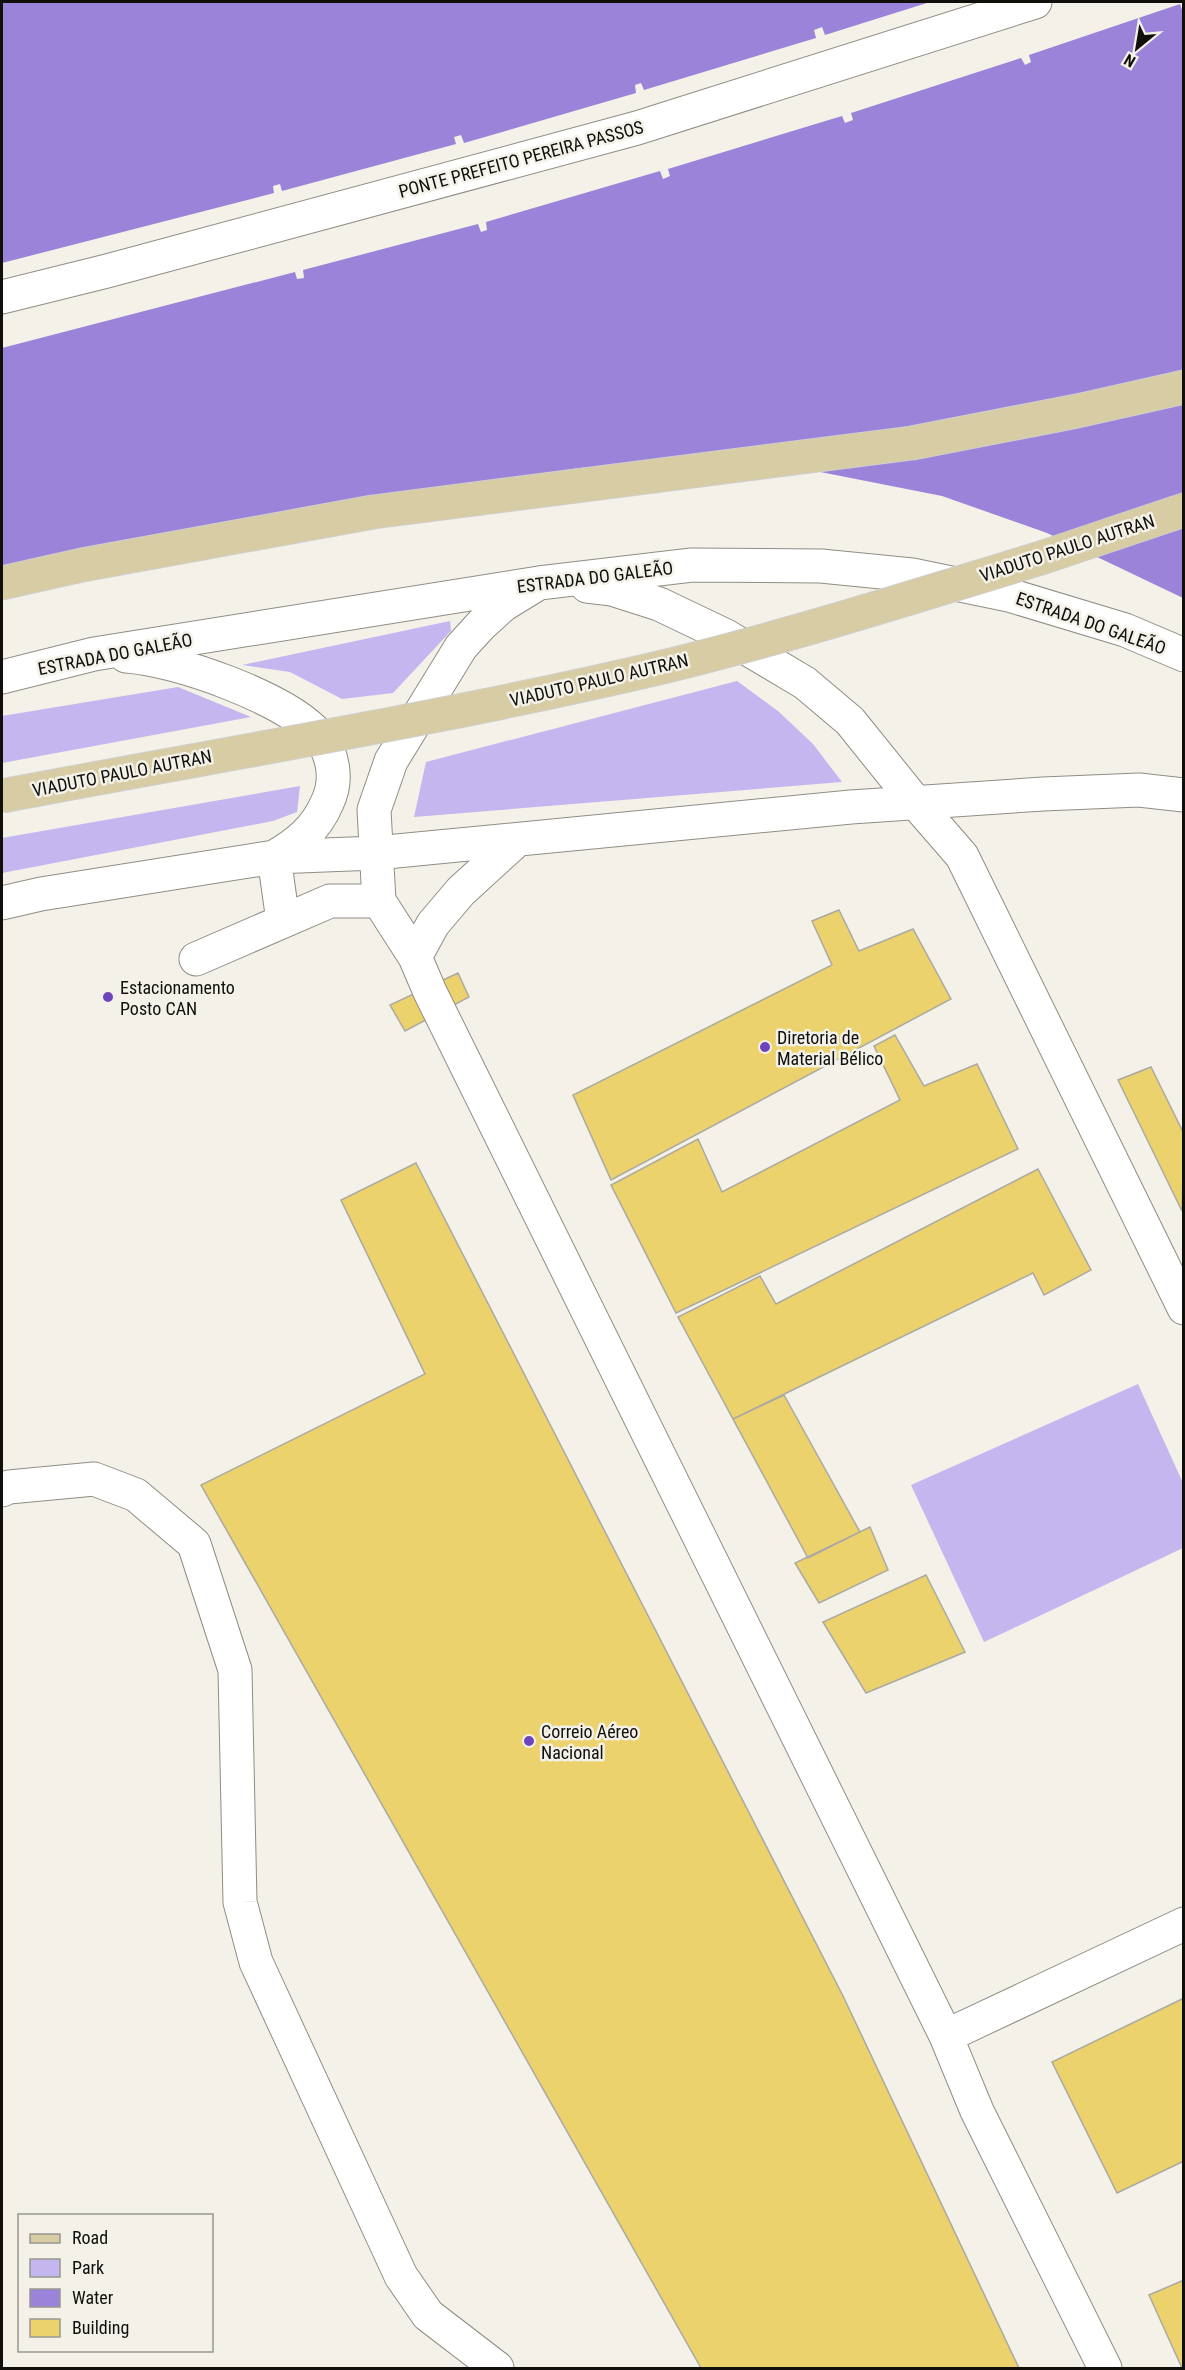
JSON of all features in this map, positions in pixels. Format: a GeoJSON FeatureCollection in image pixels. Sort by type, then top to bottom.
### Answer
{"type":"FeatureCollection","features":[{"type":"Feature","properties":{"kind":"main road"},"geometry":{"type":"LineString","coordinates":[[2,583],[82,565],[373,512],[912,443],[1077,411],[1184,387]]}},
{"type":"Feature","properties":{"kind":"main road","name":"VIADUTO PAULO AUTRAN"},"geometry":{"type":"LineString","coordinates":[[2,796],[478,706],[666,666],[827,623],[1184,510]]}},
{"type":"Feature","properties":{"kind":"street","name":"PONTE PREFEITO PEREIRA PASSOS"},"geometry":{"type":"LineString","coordinates":[[2,297],[637,128],[1035,2]]}},
{"type":"Feature","properties":{"kind":"street","name":"ESTRADA DO GALEÃO"},"geometry":{"type":"LineString","coordinates":[[2,677],[94,654],[546,582],[692,565],[821,566],[912,575],[1009,595],[1125,630],[1184,655]]}},
{"type":"Feature","properties":{"kind":"street"},"geometry":{"type":"LineString","coordinates":[[1105,2368],[977,2111],[946,2036],[430,992],[416,957],[379,901],[374,810],[382,785],[396,752],[461,647],[481,625],[503,605],[546,582],[612,589],[658,604],[726,636],[805,683],[850,721],[962,856],[1184,1308]]}},
{"type":"Feature","properties":{"kind":"street"},"geometry":{"type":"LineString","coordinates":[[94,654],[136,657],[212,677],[270,701],[297,717],[318,734],[328,750],[334,770],[332,793],[324,811],[311,830],[295,845],[274,857]]}},
{"type":"Feature","properties":{"kind":"street"},"geometry":{"type":"LineString","coordinates":[[2,903],[41,894],[274,857],[376,853],[851,807],[1139,790],[1184,795]]}},
{"type":"Feature","properties":{"kind":"street"},"geometry":{"type":"LineString","coordinates":[[416,957],[433,924],[461,891],[517,840]]}},
{"type":"Feature","properties":{"kind":"street"},"geometry":{"type":"LineString","coordinates":[[274,857],[283,921]]}},
{"type":"Feature","properties":{"kind":"street"},"geometry":{"type":"LineString","coordinates":[[196,958],[330,901],[379,901]]}},
{"type":"Feature","properties":{"kind":"street"},"geometry":{"type":"LineString","coordinates":[[2,1490],[9,1487],[94,1479],[136,1495],[194,1544],[235,1670],[240,1902],[256,1962],[401,2276],[428,2315],[497,2368]]}},
{"type":"Feature","properties":{"kind":"street"},"geometry":{"type":"LineString","coordinates":[[946,2036],[1184,1924]]}},
{"type":"Feature","properties":{"kind":"green space"},"geometry":{"type":"Polygon","coordinates":[[[450,621],[451,631],[393,693],[342,699],[290,672],[242,665],[450,621]]]}},
{"type":"Feature","properties":{"kind":"green space"},"geometry":{"type":"Polygon","coordinates":[[[737,681],[778,711],[813,744],[842,782],[414,817],[426,762],[737,681]]]}},
{"type":"Feature","properties":{"kind":"green space"},"geometry":{"type":"Polygon","coordinates":[[[178,687],[251,717],[2,763],[2,716],[178,687]]]}},
{"type":"Feature","properties":{"kind":"green space"},"geometry":{"type":"Polygon","coordinates":[[[300,786],[297,812],[273,821],[2,873],[2,838],[300,786]]]}},
{"type":"Feature","properties":{"kind":"green space"},"geometry":{"type":"Polygon","coordinates":[[[1138,1384],[1183,1483],[1183,1548],[984,1642],[911,1485],[1138,1384]]]}},
{"type":"Feature","properties":{"kind":"water"},"geometry":{"type":"Polygon","coordinates":[[[2,2],[1183,2],[1183,598],[1047,533],[942,496],[790,466],[588,467],[306,507],[2,569],[2,2]]]}},
{"type":"Feature","properties":{"kind":"pier"},"geometry":{"type":"Polygon","coordinates":[[[930,2],[1183,2],[1183,13],[1180,4],[1029,55],[1031,62],[1025,65],[1021,58],[851,113],[853,120],[845,123],[842,116],[668,169],[670,176],[663,179],[660,171],[486,222],[487,230],[481,232],[478,224],[303,270],[304,278],[297,279],[295,272],[2,348],[2,263],[274,193],[273,186],[280,184],[282,191],[456,144],[454,137],[461,135],[464,143],[636,93],[635,85],[641,83],[644,90],[816,38],[814,30],[822,27],[825,35],[930,2]]]}},
{"type":"Feature","properties":{"kind":"building","name":"Diretoria de Material Bélico"},"geometry":{"type":"Polygon","coordinates":[[[839,910],[859,951],[913,929],[951,999],[611,1180],[573,1095],[832,965],[812,921],[839,910]]]}},
{"type":"Feature","properties":{"kind":"building"},"geometry":{"type":"Polygon","coordinates":[[[458,973],[469,997],[405,1031],[390,1005],[458,973]]]}},
{"type":"Feature","properties":{"kind":"building"},"geometry":{"type":"Polygon","coordinates":[[[895,1035],[924,1086],[977,1064],[1018,1149],[676,1313],[611,1185],[698,1139],[722,1192],[900,1100],[874,1046],[895,1035]]]}},
{"type":"Feature","properties":{"kind":"building"},"geometry":{"type":"Polygon","coordinates":[[[1151,1067],[1184,1134],[1182,1211],[1118,1080],[1151,1067]]]}},
{"type":"Feature","properties":{"kind":"building","name":"Correio Aéreo Nacional"},"geometry":{"type":"Polygon","coordinates":[[[416,1163],[843,1996],[1019,2368],[701,2368],[201,1485],[425,1374],[341,1200],[416,1163]]]}},
{"type":"Feature","properties":{"kind":"building"},"geometry":{"type":"Polygon","coordinates":[[[1038,1169],[1091,1270],[1044,1295],[1033,1273],[733,1419],[678,1317],[760,1276],[776,1304],[1038,1169]]]}},
{"type":"Feature","properties":{"kind":"building"},"geometry":{"type":"Polygon","coordinates":[[[784,1395],[860,1532],[808,1558],[733,1419],[784,1395]]]}},
{"type":"Feature","properties":{"kind":"building"},"geometry":{"type":"Polygon","coordinates":[[[870,1527],[888,1570],[819,1603],[795,1563],[870,1527]]]}},
{"type":"Feature","properties":{"kind":"building"},"geometry":{"type":"Polygon","coordinates":[[[926,1575],[965,1652],[866,1693],[823,1622],[926,1575]]]}},
{"type":"Feature","properties":{"kind":"building"},"geometry":{"type":"Polygon","coordinates":[[[1184,1998],[1184,2161],[1117,2193],[1052,2062],[1184,1998]]]}},
{"type":"Feature","properties":{"kind":"building"},"geometry":{"type":"Polygon","coordinates":[[[1184,2280],[1184,2368],[1182,2368],[1149,2295],[1184,2280]]]}},
{"type":"Feature","properties":{"kind":"place","name":"Estacionamento Posto CAN"},"geometry":{"type":"Point","coordinates":[108,997]}},
{"type":"Feature","properties":{"kind":"place","name":"Diretoria de Material Bélico"},"geometry":{"type":"Point","coordinates":[765,1047]}},
{"type":"Feature","properties":{"kind":"place","name":"Correio Aéreo Nacional"},"geometry":{"type":"Point","coordinates":[529,1741]}}]}
